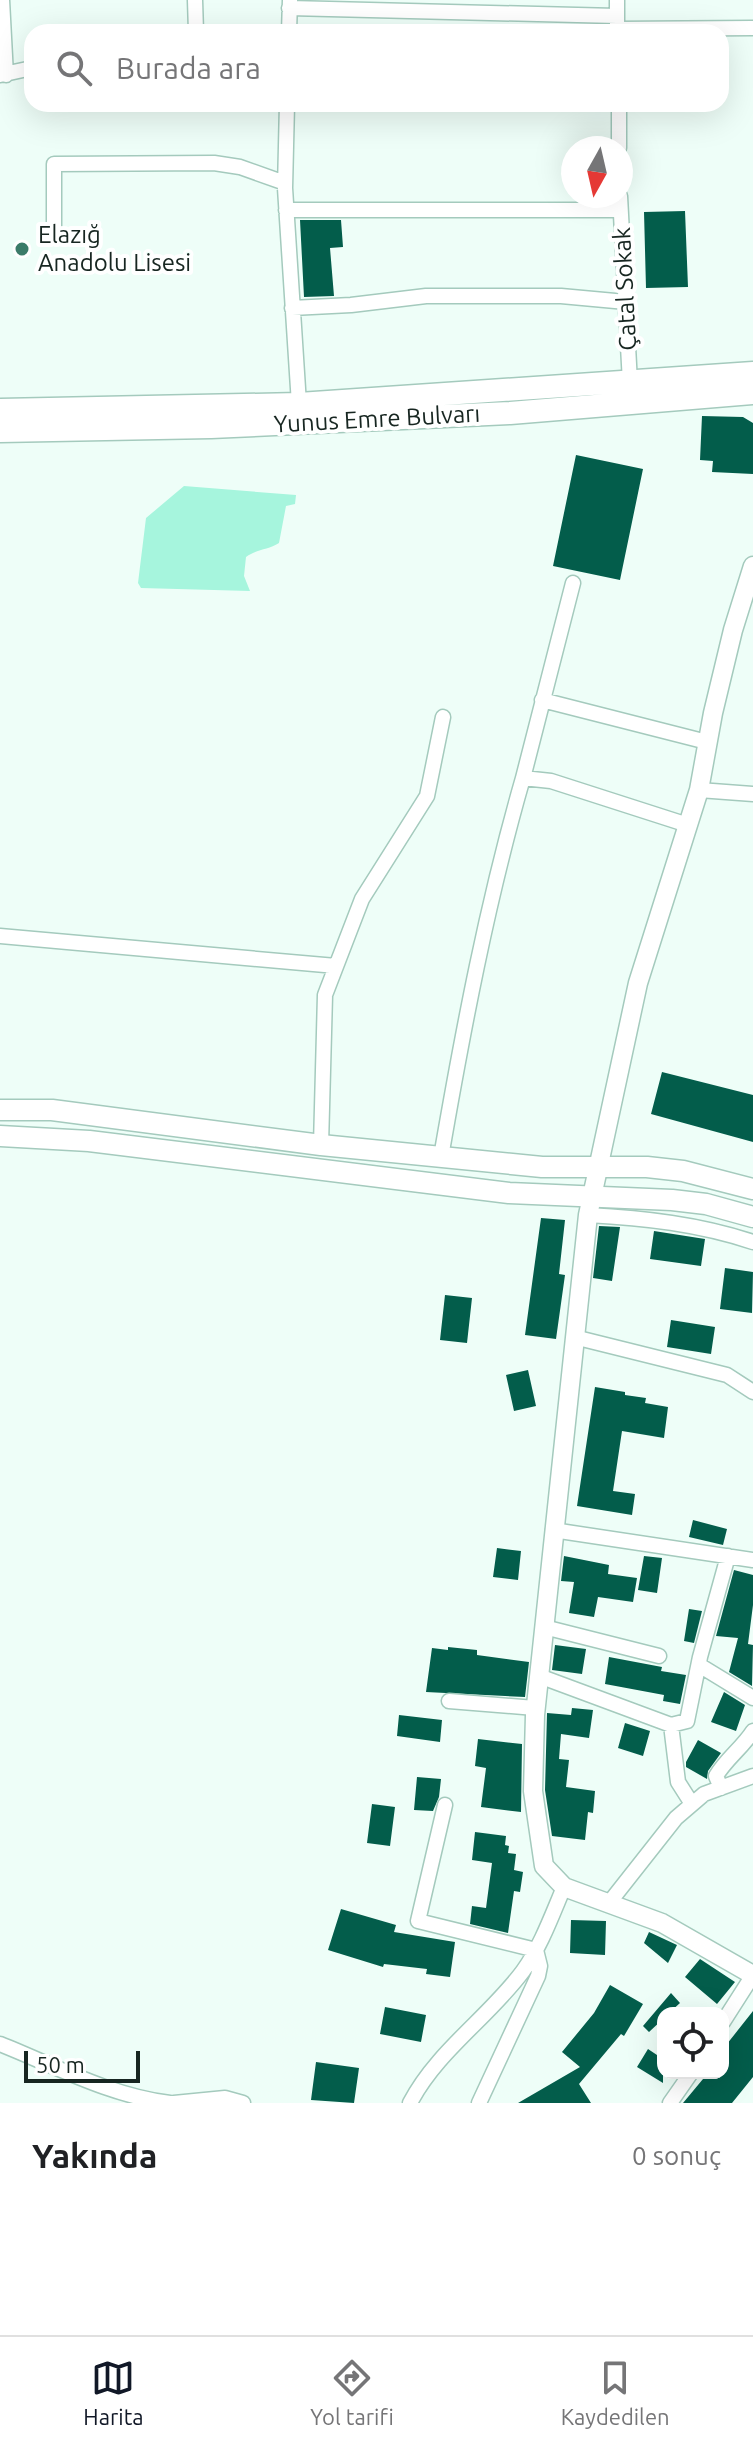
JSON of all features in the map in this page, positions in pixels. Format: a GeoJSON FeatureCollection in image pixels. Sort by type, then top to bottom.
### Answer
{"type":"FeatureCollection","features":[{"type":"Feature","properties":{"kind":"main road","name":"Yunus Emre Bulvarı"},"geometry":{"type":"LineString","coordinates":[[0,410],[299,404],[753,373]]}},
{"type":"Feature","properties":{"kind":"main road","name":"Yunus Emre Bulvarı"},"geometry":{"type":"LineString","coordinates":[[0,431],[211,427],[510,413],[753,393]]}},
{"type":"Feature","properties":{"kind":"main road"},"geometry":{"type":"LineString","coordinates":[[0,1110],[52,1110],[321,1145],[542,1167],[598,1166],[683,1171],[753,1189]]}},
{"type":"Feature","properties":{"kind":"main road"},"geometry":{"type":"LineString","coordinates":[[0,1136],[89,1141],[509,1193],[589,1207],[672,1200],[706,1204],[753,1217]]}},
{"type":"Feature","properties":{"kind":"street"},"geometry":{"type":"LineString","coordinates":[[2,0],[3,75],[24,70]]}},
{"type":"Feature","properties":{"kind":"street"},"geometry":{"type":"LineString","coordinates":[[195,0],[196,24]]}},
{"type":"Feature","properties":{"kind":"street"},"geometry":{"type":"LineString","coordinates":[[617,0],[617,24]]}},
{"type":"Feature","properties":{"kind":"street"},"geometry":{"type":"LineString","coordinates":[[289,24],[290,4],[587,24]]}},
{"type":"Feature","properties":{"kind":"street"},"geometry":{"type":"LineString","coordinates":[[729,28],[753,28]]}},
{"type":"Feature","properties":{"kind":"street"},"geometry":{"type":"LineString","coordinates":[[287,112],[286,210],[299,404]]}},
{"type":"Feature","properties":{"kind":"street"},"geometry":{"type":"LineString","coordinates":[[619,112],[619,136]]}},
{"type":"Feature","properties":{"kind":"street"},"geometry":{"type":"LineString","coordinates":[[54,230],[54,164],[214,163],[240,167],[285,183]]}},
{"type":"Feature","properties":{"kind":"street"},"geometry":{"type":"LineString","coordinates":[[286,210],[561,204]]}},
{"type":"Feature","properties":{"kind":"street","name":"Çatal Sokak"},"geometry":{"type":"LineString","coordinates":[[620,208],[630,383]]}},
{"type":"Feature","properties":{"kind":"street"},"geometry":{"type":"LineString","coordinates":[[292,308],[426,296],[561,296],[626,302]]}},
{"type":"Feature","properties":{"kind":"street"},"geometry":{"type":"LineString","coordinates":[[729,2013],[753,1975],[662,1923],[564,1887],[544,1866],[533,1791],[535,1708],[589,1207],[638,983],[699,790],[733,630],[752,577]]}},
{"type":"Feature","properties":{"kind":"street"},"geometry":{"type":"LineString","coordinates":[[441,1157],[465,1014],[499,861],[573,583]]}},
{"type":"Feature","properties":{"kind":"street"},"geometry":{"type":"LineString","coordinates":[[542,700],[707,742]]}},
{"type":"Feature","properties":{"kind":"street"},"geometry":{"type":"LineString","coordinates":[[321,1145],[325,995],[362,899],[427,796],[443,717]]}},
{"type":"Feature","properties":{"kind":"street"},"geometry":{"type":"LineString","coordinates":[[523,778],[551,781],[688,825]]}},
{"type":"Feature","properties":{"kind":"street"},"geometry":{"type":"LineString","coordinates":[[699,790],[753,794]]}},
{"type":"Feature","properties":{"kind":"street"},"geometry":{"type":"LineString","coordinates":[[0,936],[336,966]]}},
{"type":"Feature","properties":{"kind":"street"},"geometry":{"type":"LineString","coordinates":[[589,1207],[718,1230],[753,1242]]}},
{"type":"Feature","properties":{"kind":"street"},"geometry":{"type":"LineString","coordinates":[[574,1337],[727,1375],[753,1392]]}},
{"type":"Feature","properties":{"kind":"street"},"geometry":{"type":"LineString","coordinates":[[553,1530],[753,1560]]}},
{"type":"Feature","properties":{"kind":"street"},"geometry":{"type":"LineString","coordinates":[[539,1676],[671,1725],[687,1721],[728,1556]]}},
{"type":"Feature","properties":{"kind":"street"},"geometry":{"type":"LineString","coordinates":[[544,1627],[659,1656]]}},
{"type":"Feature","properties":{"kind":"street"},"geometry":{"type":"LineString","coordinates":[[699,1665],[753,1698]]}},
{"type":"Feature","properties":{"kind":"street"},"geometry":{"type":"LineString","coordinates":[[449,1701],[535,1708]]}},
{"type":"Feature","properties":{"kind":"street"},"geometry":{"type":"LineString","coordinates":[[671,1725],[678,1782],[692,1804]]}},
{"type":"Feature","properties":{"kind":"street"},"geometry":{"type":"LineString","coordinates":[[721,1788],[716,1776],[721,1766],[744,1746],[753,1731]]}},
{"type":"Feature","properties":{"kind":"street"},"geometry":{"type":"LineString","coordinates":[[609,1903],[676,1818],[704,1794],[753,1776]]}},
{"type":"Feature","properties":{"kind":"street"},"geometry":{"type":"LineString","coordinates":[[445,1805],[418,1921],[536,1950]]}},
{"type":"Feature","properties":{"kind":"street"},"geometry":{"type":"LineString","coordinates":[[410,2103],[426,2077],[522,1972],[536,1950],[564,1887]]}},
{"type":"Feature","properties":{"kind":"street"},"geometry":{"type":"LineString","coordinates":[[479,2103],[538,1976],[540,1966],[536,1950]]}},
{"type":"Feature","properties":{"kind":"street"},"geometry":{"type":"LineString","coordinates":[[0,2044],[146,2100],[165,2103],[225,2098],[243,2103]]}},
{"type":"Feature","properties":{"kind":"street"},"geometry":{"type":"LineString","coordinates":[[670,2103],[687,2079]]}},
{"type":"Feature","properties":{"kind":"green space"},"geometry":{"type":"Polygon","coordinates":[[[184,486],[296,495],[295,504],[286,506],[279,543],[246,557],[244,576],[250,591],[141,588],[138,583],[146,518],[184,486]]]}},
{"type":"Feature","properties":{"kind":"building"},"geometry":{"type":"Polygon","coordinates":[[[685,211],[688,287],[646,288],[644,212],[685,211]]]}},
{"type":"Feature","properties":{"kind":"building"},"geometry":{"type":"Polygon","coordinates":[[[300,220],[341,220],[343,247],[330,248],[334,296],[304,297],[300,220]]]}},
{"type":"Feature","properties":{"kind":"building"},"geometry":{"type":"Polygon","coordinates":[[[702,416],[743,417],[753,423],[753,474],[712,472],[713,461],[700,460],[702,416]]]}},
{"type":"Feature","properties":{"kind":"building"},"geometry":{"type":"Polygon","coordinates":[[[576,455],[643,469],[620,580],[553,566],[576,455]]]}},
{"type":"Feature","properties":{"kind":"building"},"geometry":{"type":"Polygon","coordinates":[[[662,1072],[753,1095],[753,1142],[651,1114],[662,1072]]]}},
{"type":"Feature","properties":{"kind":"building"},"geometry":{"type":"Polygon","coordinates":[[[541,1218],[565,1220],[559,1274],[565,1275],[556,1339],[525,1335],[541,1218]]]}},
{"type":"Feature","properties":{"kind":"building"},"geometry":{"type":"Polygon","coordinates":[[[599,1226],[620,1227],[612,1281],[593,1278],[599,1226]]]}},
{"type":"Feature","properties":{"kind":"building"},"geometry":{"type":"Polygon","coordinates":[[[654,1231],[705,1239],[701,1266],[650,1259],[654,1231]]]}},
{"type":"Feature","properties":{"kind":"building"},"geometry":{"type":"Polygon","coordinates":[[[725,1268],[753,1272],[752,1313],[720,1309],[725,1268]]]}},
{"type":"Feature","properties":{"kind":"building"},"geometry":{"type":"Polygon","coordinates":[[[445,1295],[472,1298],[467,1343],[440,1340],[445,1295]]]}},
{"type":"Feature","properties":{"kind":"building"},"geometry":{"type":"Polygon","coordinates":[[[671,1320],[715,1327],[711,1354],[667,1347],[671,1320]]]}},
{"type":"Feature","properties":{"kind":"building"},"geometry":{"type":"Polygon","coordinates":[[[528,1370],[536,1406],[514,1411],[506,1375],[528,1370]]]}},
{"type":"Feature","properties":{"kind":"building"},"geometry":{"type":"Polygon","coordinates":[[[595,1387],[625,1392],[625,1395],[646,1398],[645,1403],[668,1407],[664,1438],[622,1431],[613,1491],[635,1494],[632,1515],[577,1506],[595,1387]]]}},
{"type":"Feature","properties":{"kind":"building"},"geometry":{"type":"Polygon","coordinates":[[[693,1520],[727,1529],[723,1545],[689,1537],[693,1520]]]}},
{"type":"Feature","properties":{"kind":"building"},"geometry":{"type":"Polygon","coordinates":[[[497,1548],[521,1551],[518,1580],[493,1577],[497,1548]]]}},
{"type":"Feature","properties":{"kind":"building"},"geometry":{"type":"Polygon","coordinates":[[[564,1556],[609,1565],[608,1574],[637,1578],[633,1602],[598,1597],[594,1617],[569,1613],[574,1582],[561,1581],[564,1556]]]}},
{"type":"Feature","properties":{"kind":"building"},"geometry":{"type":"Polygon","coordinates":[[[644,1556],[662,1558],[657,1593],[638,1590],[644,1556]]]}},
{"type":"Feature","properties":{"kind":"building"},"geometry":{"type":"Polygon","coordinates":[[[734,1570],[753,1575],[748,1644],[753,1645],[752,1686],[729,1672],[738,1638],[716,1636],[734,1570]]]}},
{"type":"Feature","properties":{"kind":"building"},"geometry":{"type":"Polygon","coordinates":[[[689,1609],[702,1611],[694,1643],[684,1641],[689,1609]]]}},
{"type":"Feature","properties":{"kind":"building"},"geometry":{"type":"Polygon","coordinates":[[[555,1645],[586,1649],[582,1674],[552,1670],[555,1645]]]}},
{"type":"Feature","properties":{"kind":"building"},"geometry":{"type":"Polygon","coordinates":[[[448,1647],[477,1650],[477,1655],[529,1662],[525,1697],[426,1692],[432,1648],[448,1650],[448,1647]]]}},
{"type":"Feature","properties":{"kind":"building"},"geometry":{"type":"Polygon","coordinates":[[[609,1657],[686,1675],[680,1704],[663,1701],[664,1695],[605,1684],[609,1657]]]}},
{"type":"Feature","properties":{"kind":"building"},"geometry":{"type":"Polygon","coordinates":[[[724,1692],[745,1705],[736,1731],[711,1722],[724,1692]]]}},
{"type":"Feature","properties":{"kind":"building"},"geometry":{"type":"Polygon","coordinates":[[[572,1708],[593,1710],[589,1738],[561,1734],[559,1759],[569,1760],[566,1787],[595,1791],[593,1813],[588,1812],[585,1840],[552,1836],[545,1790],[547,1713],[571,1715],[572,1708]]]}},
{"type":"Feature","properties":{"kind":"building"},"geometry":{"type":"Polygon","coordinates":[[[399,1715],[442,1720],[440,1742],[397,1736],[399,1715]]]}},
{"type":"Feature","properties":{"kind":"building"},"geometry":{"type":"Polygon","coordinates":[[[625,1723],[650,1731],[643,1756],[618,1748],[625,1723]]]}},
{"type":"Feature","properties":{"kind":"building"},"geometry":{"type":"Polygon","coordinates":[[[478,1739],[522,1744],[521,1812],[481,1807],[486,1768],[475,1766],[478,1739]]]}},
{"type":"Feature","properties":{"kind":"building"},"geometry":{"type":"Polygon","coordinates":[[[698,1740],[721,1753],[708,1771],[707,1779],[686,1767],[698,1740]]]}},
{"type":"Feature","properties":{"kind":"building"},"geometry":{"type":"Polygon","coordinates":[[[417,1777],[441,1779],[439,1797],[433,1811],[414,1810],[417,1777]]]}},
{"type":"Feature","properties":{"kind":"building"},"geometry":{"type":"Polygon","coordinates":[[[372,1804],[395,1807],[390,1846],[367,1843],[372,1804]]]}},
{"type":"Feature","properties":{"kind":"building"},"geometry":{"type":"Polygon","coordinates":[[[475,1832],[506,1836],[508,1853],[516,1854],[514,1870],[523,1872],[520,1892],[514,1891],[508,1933],[470,1924],[472,1906],[486,1908],[492,1863],[472,1860],[475,1832]]]}},
{"type":"Feature","properties":{"kind":"building"},"geometry":{"type":"Polygon","coordinates":[[[341,1909],[396,1925],[394,1932],[455,1942],[450,1977],[426,1974],[427,1969],[384,1964],[383,1967],[328,1950],[341,1909]]]}},
{"type":"Feature","properties":{"kind":"building"},"geometry":{"type":"Polygon","coordinates":[[[571,1920],[606,1921],[605,1955],[570,1953],[571,1920]]]}},
{"type":"Feature","properties":{"kind":"building"},"geometry":{"type":"Polygon","coordinates":[[[649,1932],[677,1945],[668,1963],[644,1943],[649,1932]]]}},
{"type":"Feature","properties":{"kind":"building"},"geometry":{"type":"Polygon","coordinates":[[[700,1959],[735,1982],[717,2004],[685,1977],[700,1959]]]}},
{"type":"Feature","properties":{"kind":"building"},"geometry":{"type":"Polygon","coordinates":[[[610,1985],[643,2004],[624,2036],[621,2034],[579,2084],[591,2103],[518,2103],[580,2067],[562,2052],[594,2013],[610,1985]]]}},
{"type":"Feature","properties":{"kind":"building"},"geometry":{"type":"Polygon","coordinates":[[[671,1993],[680,2003],[676,2007],[659,2007],[671,1993]]]}},
{"type":"Feature","properties":{"kind":"building"},"geometry":{"type":"Polygon","coordinates":[[[385,2007],[426,2015],[421,2042],[380,2034],[385,2007]]]}},
{"type":"Feature","properties":{"kind":"building"},"geometry":{"type":"Polygon","coordinates":[[[657,2010],[657,2025],[649,2032],[643,2026],[657,2010]]]}},
{"type":"Feature","properties":{"kind":"building"},"geometry":{"type":"Polygon","coordinates":[[[753,2011],[753,2077],[732,2103],[683,2103],[703,2079],[729,2079],[729,2041],[753,2011]]]}},
{"type":"Feature","properties":{"kind":"building"},"geometry":{"type":"Polygon","coordinates":[[[648,2049],[657,2055],[657,2079],[663,2079],[663,2083],[637,2067],[648,2049]]]}},
{"type":"Feature","properties":{"kind":"building"},"geometry":{"type":"Polygon","coordinates":[[[316,2062],[359,2068],[354,2103],[311,2100],[316,2062]]]}},
{"type":"Feature","properties":{"kind":"place","name":"Elazığ Anadolu Lisesi"},"geometry":{"type":"Point","coordinates":[22,249]}}]}
